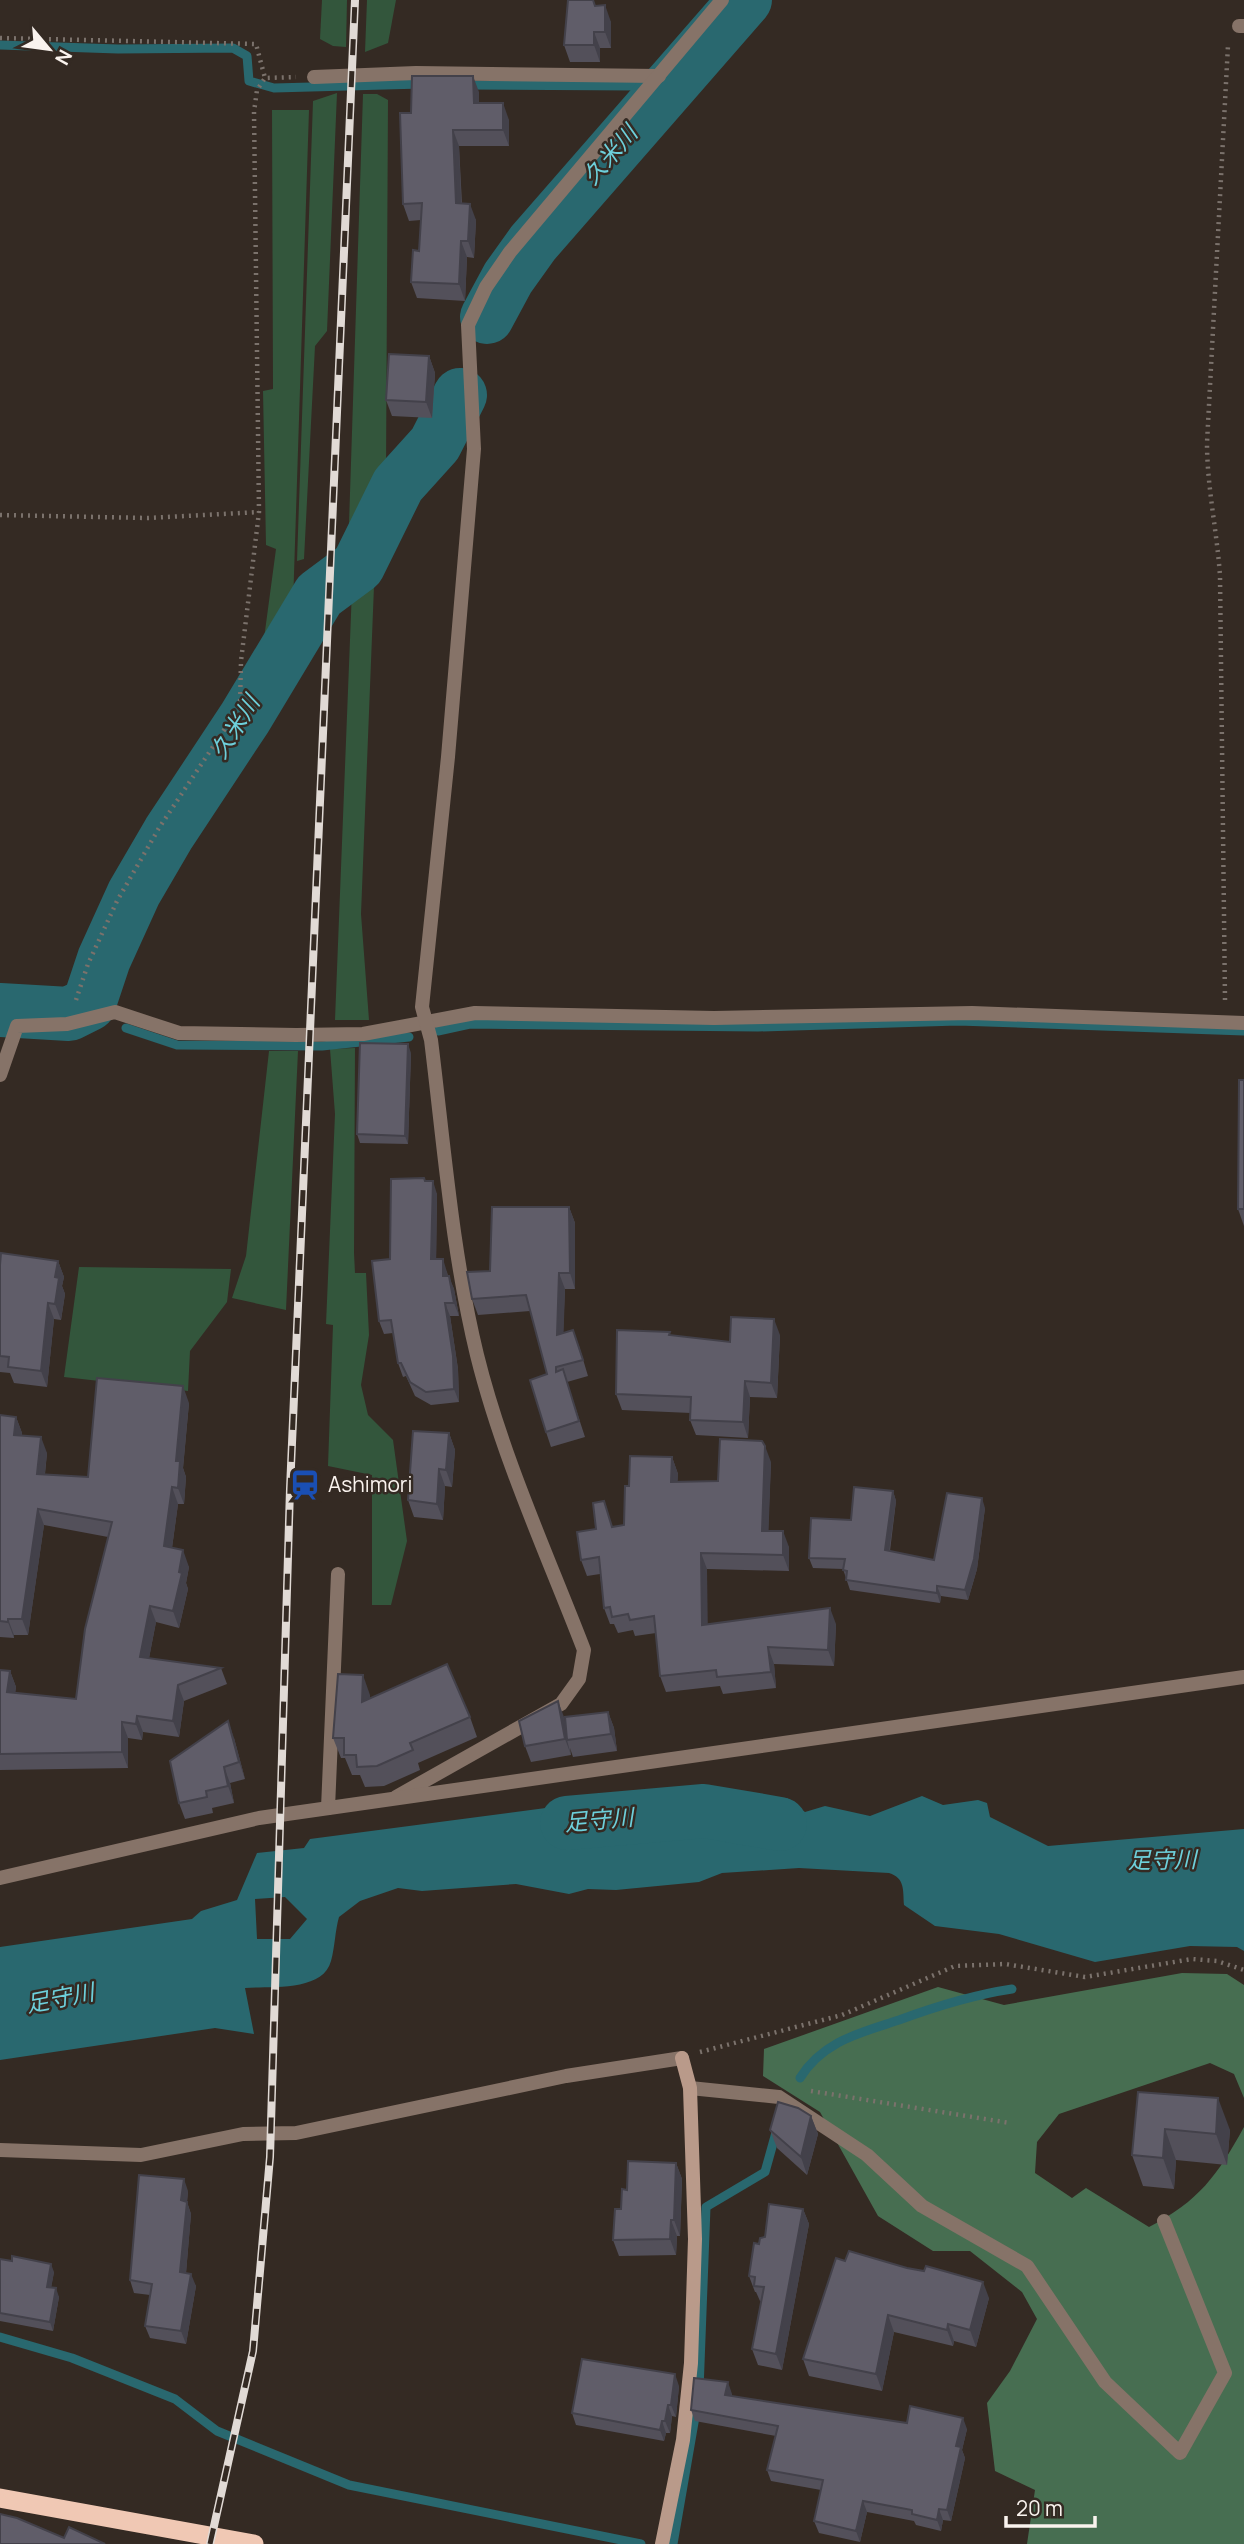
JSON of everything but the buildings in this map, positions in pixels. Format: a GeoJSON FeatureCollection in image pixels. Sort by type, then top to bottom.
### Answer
{"type":"FeatureCollection","features":[{"type":"Feature","properties":{"kind":"highway"},"geometry":{"type":"LineString","coordinates":[[0,2498],[254,2544]]}},
{"type":"Feature","properties":{"kind":"main road"},"geometry":{"type":"LineString","coordinates":[[662,2544],[683,2440],[691,2362],[695,2239],[690,2088],[682,2058]]}},
{"type":"Feature","properties":{"kind":"street"},"geometry":{"type":"LineString","coordinates":[[396,1797],[561,1704],[579,1679],[584,1650],[511,1459],[478,1359],[464,1298],[430,1040],[422,1007],[448,757],[474,449],[468,325],[481,296],[510,252],[722,0]]}},
{"type":"Feature","properties":{"kind":"street"},"geometry":{"type":"LineString","coordinates":[[314,77],[416,73],[659,76]]}},
{"type":"Feature","properties":{"kind":"street"},"geometry":{"type":"LineString","coordinates":[[0,1075],[17,1026],[67,1024],[115,1012],[179,1033],[339,1035],[475,1013],[714,1018],[972,1013],[1244,1023]]}},
{"type":"Feature","properties":{"kind":"street"},"geometry":{"type":"LineString","coordinates":[[328,1808],[338,1574]]}},
{"type":"Feature","properties":{"kind":"street"},"geometry":{"type":"LineString","coordinates":[[0,1878],[259,1818],[1244,1677]]}},
{"type":"Feature","properties":{"kind":"street"},"geometry":{"type":"LineString","coordinates":[[0,2150],[141,2155],[243,2134],[296,2133],[553,2078],[682,2058]]}},
{"type":"Feature","properties":{"kind":"street"},"geometry":{"type":"LineString","coordinates":[[690,2088],[779,2097],[867,2154],[922,2206],[1027,2266],[1105,2382],[1180,2453],[1225,2373],[1164,2221]]}},
{"type":"Feature","properties":{"kind":"path"},"geometry":{"type":"LineString","coordinates":[[1225,1022],[1220,576],[1217,520],[1207,475],[1207,443],[1228,40],[1241,26]]}},
{"type":"Feature","properties":{"kind":"path"},"geometry":{"type":"LineString","coordinates":[[0,38],[256,44],[264,79],[257,90],[254,112],[260,512],[241,661],[240,706],[159,828],[117,901],[88,964],[76,1003]]}},
{"type":"Feature","properties":{"kind":"path"},"geometry":{"type":"LineString","coordinates":[[264,79],[314,77]]}},
{"type":"Feature","properties":{"kind":"path"},"geometry":{"type":"LineString","coordinates":[[0,515],[148,518],[260,512]]}},
{"type":"Feature","properties":{"kind":"path"},"geometry":{"type":"LineString","coordinates":[[682,2058],[728,2043],[842,2015],[955,1966],[1005,1964],[1085,1977],[1192,1959],[1217,1961],[1244,1970]]}},
{"type":"Feature","properties":{"kind":"path"},"geometry":{"type":"LineString","coordinates":[[779,2097],[783,2087],[1010,2123]]}},
{"type":"Feature","properties":{"kind":"green space"},"geometry":{"type":"Polygon","coordinates":[[[322,0],[347,0],[346,47],[333,46],[320,39],[322,0]]]}},
{"type":"Feature","properties":{"kind":"green space"},"geometry":{"type":"Polygon","coordinates":[[[367,0],[396,0],[388,43],[365,52],[367,0]]]}},
{"type":"Feature","properties":{"kind":"green space"},"geometry":{"type":"Polygon","coordinates":[[[337,93],[327,331],[315,346],[304,559],[297,561],[313,101],[337,93]]]}},
{"type":"Feature","properties":{"kind":"green space"},"geometry":{"type":"Polygon","coordinates":[[[363,94],[377,94],[388,100],[386,475],[369,507],[362,541],[348,555],[363,94]]]}},
{"type":"Feature","properties":{"kind":"green space"},"geometry":{"type":"Polygon","coordinates":[[[272,110],[309,110],[293,605],[261,661],[276,549],[266,545],[263,391],[273,389],[272,110]]]}},
{"type":"Feature","properties":{"kind":"green space"},"geometry":{"type":"Polygon","coordinates":[[[375,561],[361,914],[369,1020],[335,1020],[352,589],[375,561]]]}},
{"type":"Feature","properties":{"kind":"green space"},"geometry":{"type":"Polygon","coordinates":[[[355,1048],[354,1253],[355,1273],[366,1273],[369,1335],[361,1385],[368,1415],[393,1440],[407,1541],[391,1605],[372,1605],[372,1475],[328,1466],[333,1325],[326,1324],[335,1114],[330,1049],[355,1048]]]}},
{"type":"Feature","properties":{"kind":"green space"},"geometry":{"type":"Polygon","coordinates":[[[269,1051],[298,1051],[286,1310],[232,1298],[246,1256],[269,1051]]]}},
{"type":"Feature","properties":{"kind":"green space"},"geometry":{"type":"Polygon","coordinates":[[[79,1267],[231,1269],[227,1302],[190,1351],[188,1391],[64,1377],[79,1267]]]}},
{"type":"Feature","properties":{"kind":"green space"},"geometry":{"type":"Polygon","coordinates":[[[1182,1973],[1227,1974],[1244,1985],[1244,2098],[1234,2074],[1210,2063],[1059,2114],[1037,2142],[1035,2173],[1072,2198],[1086,2188],[1149,2227],[1181,2207],[1205,2186],[1225,2160],[1244,2127],[1244,2544],[1027,2544],[1035,2490],[995,2471],[987,2403],[1010,2371],[1037,2319],[1022,2292],[970,2251],[933,2251],[878,2216],[820,2112],[763,2076],[764,2049],[938,1987],[1004,2005],[1182,1973]]]}},
{"type":"Feature","properties":{"kind":"water"},"geometry":{"type":"Polygon","coordinates":[[[764,1796],[777,1801],[787,1798],[805,1812],[825,1806],[870,1816],[922,1796],[943,1805],[978,1800],[987,1803],[990,1817],[1048,1846],[1244,1829],[1244,1951],[1237,1947],[1190,1946],[1095,1962],[999,1934],[935,1926],[904,1905],[901,1881],[889,1873],[799,1868],[722,1873],[699,1882],[616,1890],[588,1889],[569,1894],[516,1884],[422,1891],[398,1888],[360,1901],[339,1917],[331,1961],[326,1971],[318,1978],[307,1983],[281,1987],[245,1988],[254,2034],[215,2028],[0,2060],[0,1947],[192,1919],[201,1911],[237,1900],[257,1853],[304,1848],[310,1839],[621,1798],[635,1798],[643,1802],[637,1823],[645,1829],[669,1830],[692,1823],[715,1804],[750,1802],[764,1796]],[[285,1897],[255,1899],[257,1939],[290,1939],[307,1919],[285,1897]]]}},
{"type":"Feature","properties":{"kind":"waterway","name":"久米川"},"geometry":{"type":"LineString","coordinates":[[487,317],[508,278],[533,243],[745,0]]}},
{"type":"Feature","properties":{"kind":"waterway"},"geometry":{"type":"LineString","coordinates":[[0,45],[118,49],[233,48],[247,56],[249,81],[274,88],[422,84]]}},
{"type":"Feature","properties":{"kind":"waterway"},"geometry":{"type":"LineString","coordinates":[[467,85],[637,86]]}},
{"type":"Feature","properties":{"kind":"waterway","name":"久米川"},"geometry":{"type":"LineString","coordinates":[[660,86],[670,86]]}},
{"type":"Feature","properties":{"kind":"waterway","name":"久米川"},"geometry":{"type":"LineString","coordinates":[[0,1010],[69,1014],[89,1004],[104,959],[134,893],[169,833],[245,718],[319,595],[358,566],[398,485],[435,444],[460,395]]}},
{"type":"Feature","properties":{"kind":"waterway"},"geometry":{"type":"LineString","coordinates":[[89,1004],[96,1009]]}},
{"type":"Feature","properties":{"kind":"waterway"},"geometry":{"type":"LineString","coordinates":[[438,1031],[470,1024],[758,1027],[958,1021],[1244,1031]]}},
{"type":"Feature","properties":{"kind":"waterway"},"geometry":{"type":"LineString","coordinates":[[126,1028],[177,1045],[322,1046],[409,1037]]}},
{"type":"Feature","properties":{"kind":"waterway","name":"足守川"},"geometry":{"type":"LineString","coordinates":[[567,1823],[704,1811],[780,1824]]}},
{"type":"Feature","properties":{"kind":"waterway"},"geometry":{"type":"LineString","coordinates":[[800,2078],[820,2055],[857,2034],[927,2010],[983,1994],[1012,1989]]}},
{"type":"Feature","properties":{"kind":"waterway"},"geometry":{"type":"LineString","coordinates":[[699,2390],[706,2207],[765,2172],[777,2129]]}},
{"type":"Feature","properties":{"kind":"waterway"},"geometry":{"type":"LineString","coordinates":[[0,2337],[72,2358],[175,2399],[217,2431],[349,2485],[641,2544]]}},
{"type":"Feature","properties":{"kind":"waterway"},"geometry":{"type":"LineString","coordinates":[[673,2544],[696,2411]]}},
{"type":"Feature","properties":{"kind":"railway"},"geometry":{"type":"LineString","coordinates":[[210,2544],[253,2351],[270,2157],[290,1489],[355,0]]}},
{"type":"Feature","properties":{"kind":"place","name":"Ashimori"},"geometry":{"type":"Point","coordinates":[305,1485]}}]}
